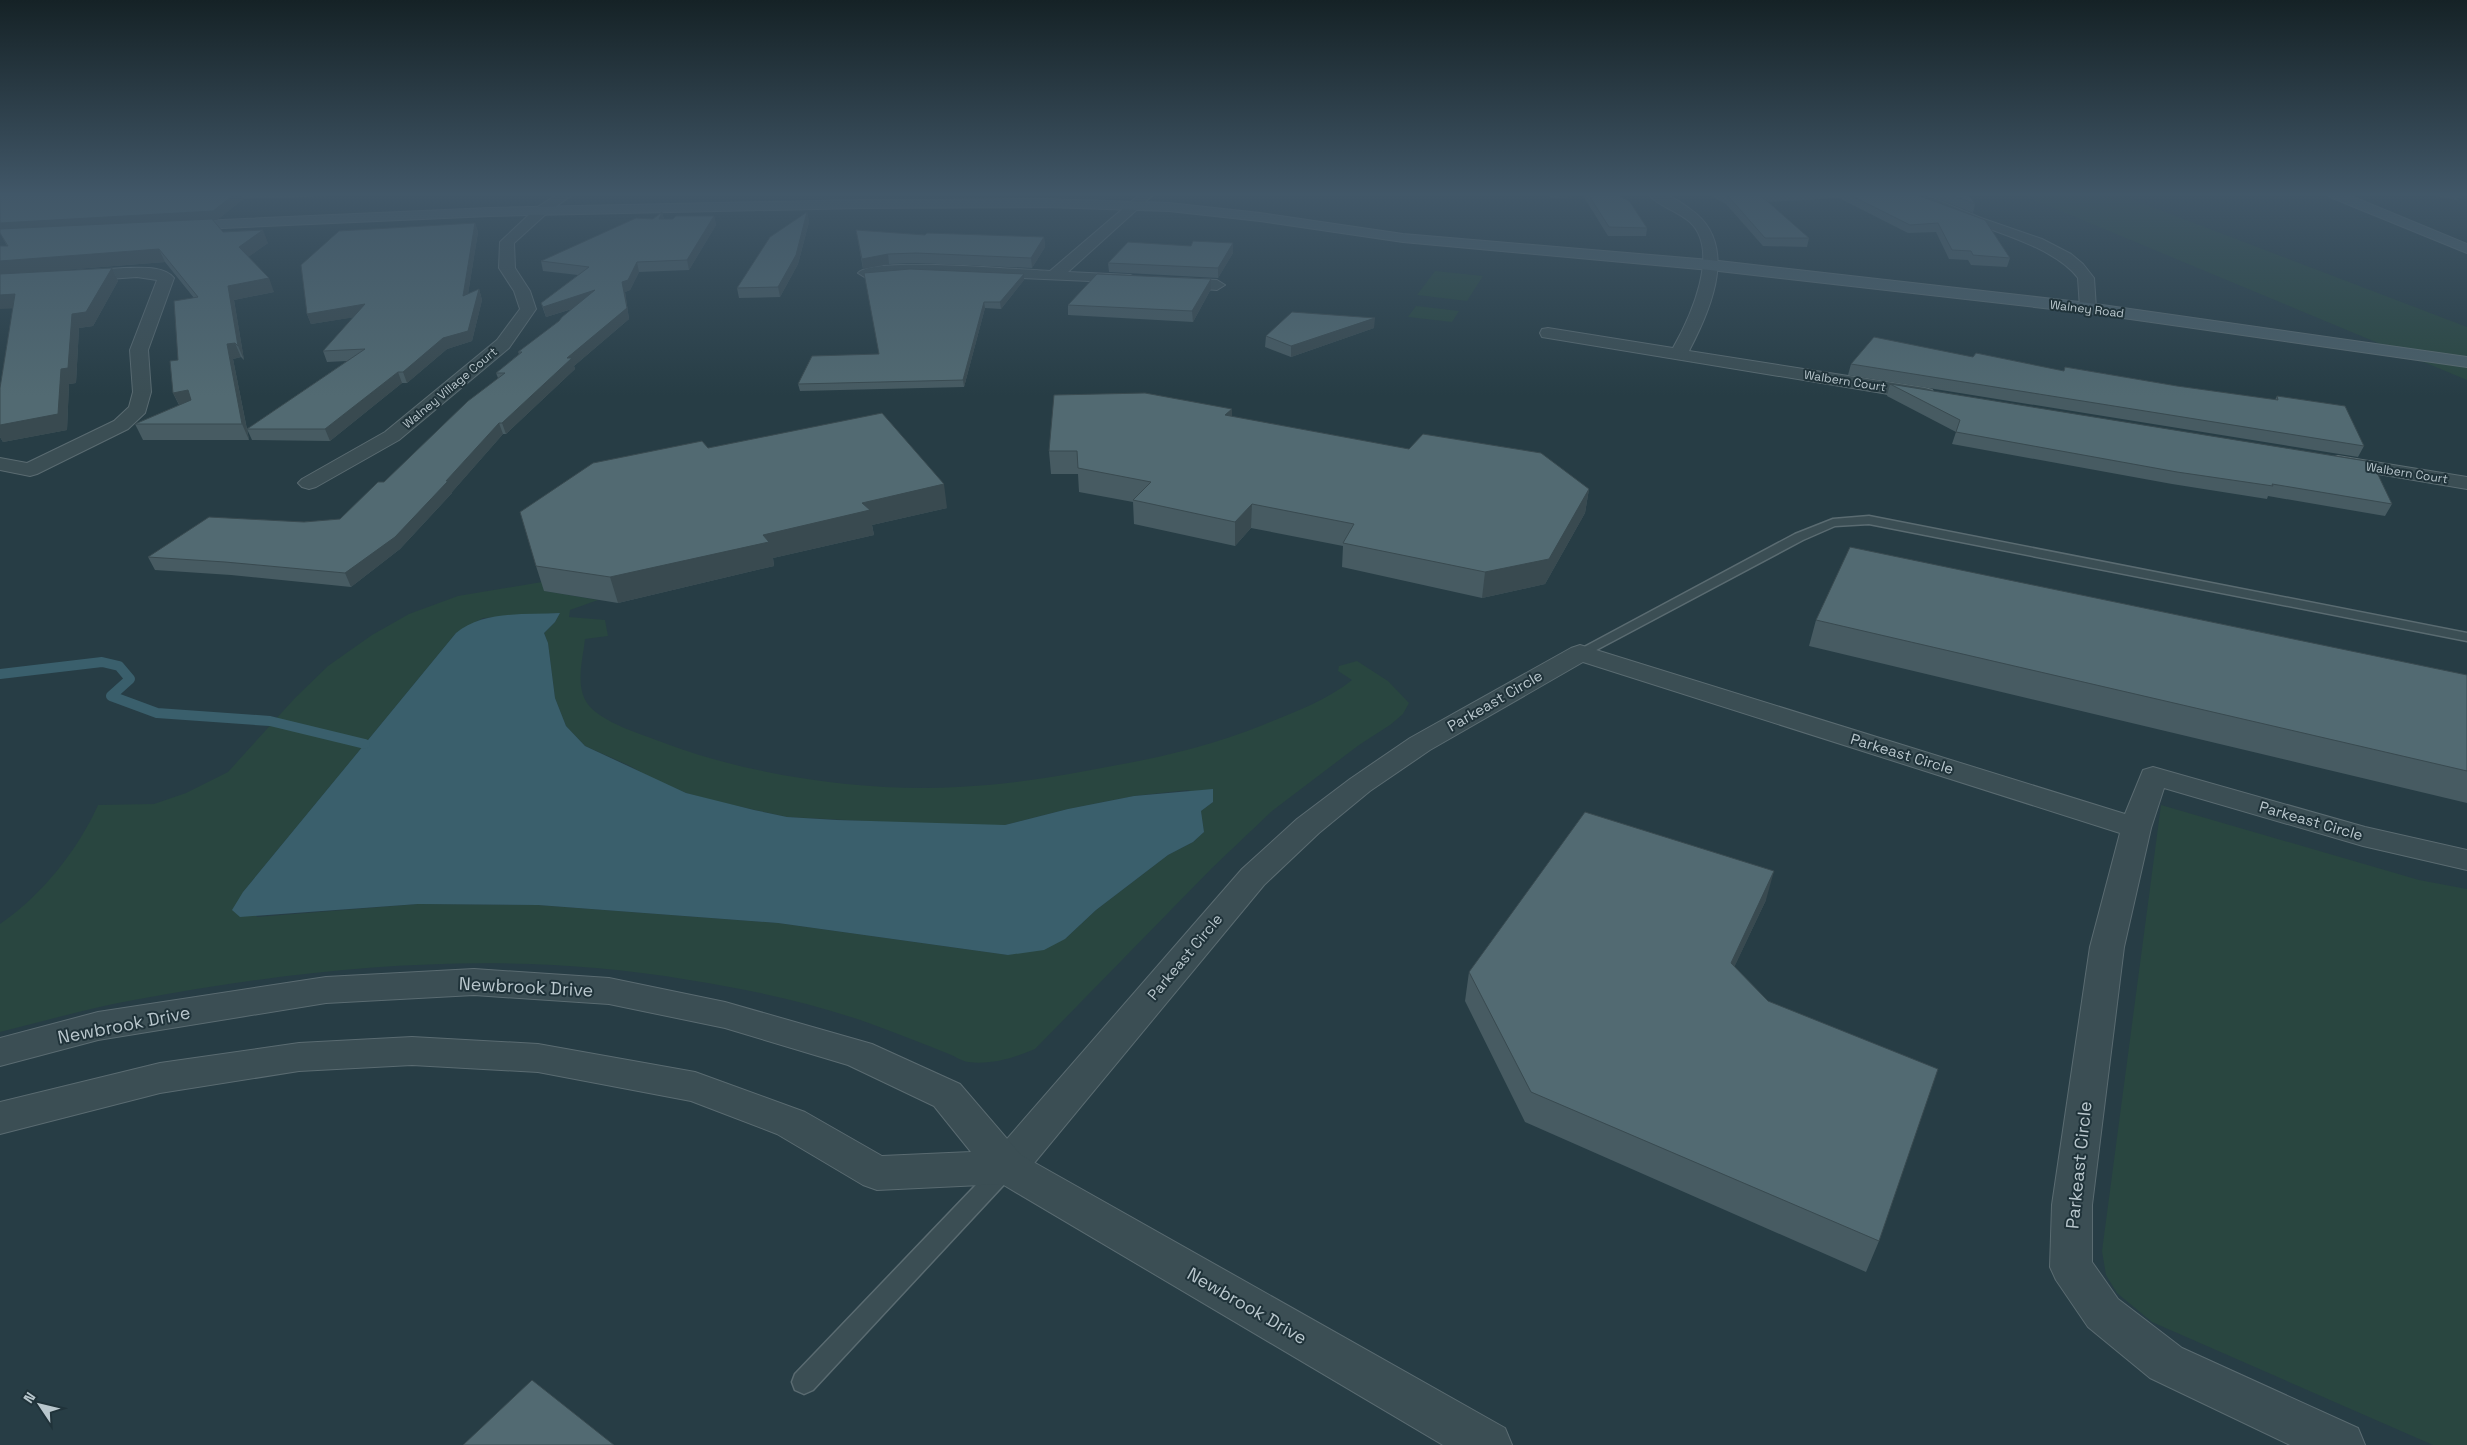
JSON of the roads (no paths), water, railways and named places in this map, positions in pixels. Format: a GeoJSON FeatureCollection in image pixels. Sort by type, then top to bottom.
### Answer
{"type":"FeatureCollection","features":[{"type":"Feature","properties":{"kind":"main road","name":"Walney Road"},"geometry":{"type":"LineString","coordinates":[[1668,261],[2088,308],[2467,362]]}},
{"type":"Feature","properties":{"kind":"street","name":"Walney Village Court"},"geometry":{"type":"LineString","coordinates":[[310,482],[392,436],[503,344],[528,309],[522,291],[507,268],[507,261]]}},
{"type":"Feature","properties":{"kind":"street"},"geometry":{"type":"LineString","coordinates":[[1055,274],[1070,261]]}},
{"type":"Feature","properties":{"kind":"street"},"geometry":{"type":"LineString","coordinates":[[1678,354],[1700,313],[1710,261]]}},
{"type":"Feature","properties":{"kind":"street"},"geometry":{"type":"LineString","coordinates":[[2070,261],[2086,277],[2088,284],[2088,308]]}},
{"type":"Feature","properties":{"kind":"street"},"geometry":{"type":"LineString","coordinates":[[866,273],[912,268],[1055,274],[1216,285]]}},
{"type":"Feature","properties":{"kind":"street"},"geometry":{"type":"LineString","coordinates":[[0,464],[30,470],[121,425],[138,409],[142,392],[139,350],[166,278],[160,274],[140,273],[66,277]]}},
{"type":"Feature","properties":{"kind":"street","name":"Walbern Court"},"geometry":{"type":"LineString","coordinates":[[1548,332],[1940,397]]}},
{"type":"Feature","properties":{"kind":"street","name":"Walbern Court"},"geometry":{"type":"LineString","coordinates":[[2320,459],[2467,483]]}},
{"type":"Feature","properties":{"kind":"street","name":"Parkeast Circle"},"geometry":{"type":"LineString","coordinates":[[1007,1167],[1253,877],[1308,826],[1360,785],[1420,744],[1580,653],[2136,828]]}},
{"type":"Feature","properties":{"kind":"street","name":"Parkeast Circle"},"geometry":{"type":"LineString","coordinates":[[2341,1445],[2166,1363],[2103,1314],[2071,1267],[2072,1205],[2107,947],[2136,828],[2152,776],[2363,836],[2467,860]]}},
{"type":"Feature","properties":{"kind":"street","name":"Newbrook Drive"},"geometry":{"type":"LineString","coordinates":[[0,1052],[98,1026],[326,990],[474,982],[609,991],[725,1015],[859,1054],[947,1095],[1007,1167],[1488,1445]]}},
{"type":"Feature","properties":{"kind":"street"},"geometry":{"type":"LineString","coordinates":[[0,1118],[160,1078],[299,1057],[412,1051],[538,1058],[695,1087],[791,1122],[877,1174],[1007,1167]]}},
{"type":"Feature","properties":{"kind":"lane"},"geometry":{"type":"LineString","coordinates":[[1580,653],[1799,537],[1833,523],[1869,520],[1992,542],[2467,636]]}},
{"type":"Feature","properties":{"kind":"lane"},"geometry":{"type":"LineString","coordinates":[[804,1382],[1007,1167]]}},
{"type":"Feature","properties":{"kind":"water"},"geometry":{"type":"Polygon","coordinates":[[[560,613],[555,622],[544,633],[548,643],[555,698],[566,726],[585,746],[686,793],[787,817],[1005,825],[1068,809],[1134,796],[1213,789],[1213,802],[1201,811],[1204,832],[1193,842],[1168,855],[1096,910],[1065,939],[1044,950],[1008,955],[778,923],[538,905],[418,904],[240,917],[232,910],[243,892],[456,633],[479,620],[492,617],[560,613]]]}},
{"type":"Feature","properties":{"kind":"waterway"},"geometry":{"type":"LineString","coordinates":[[0,674],[102,662],[119,666],[130,679],[111,696],[157,713],[270,721],[365,744]]}}]}
